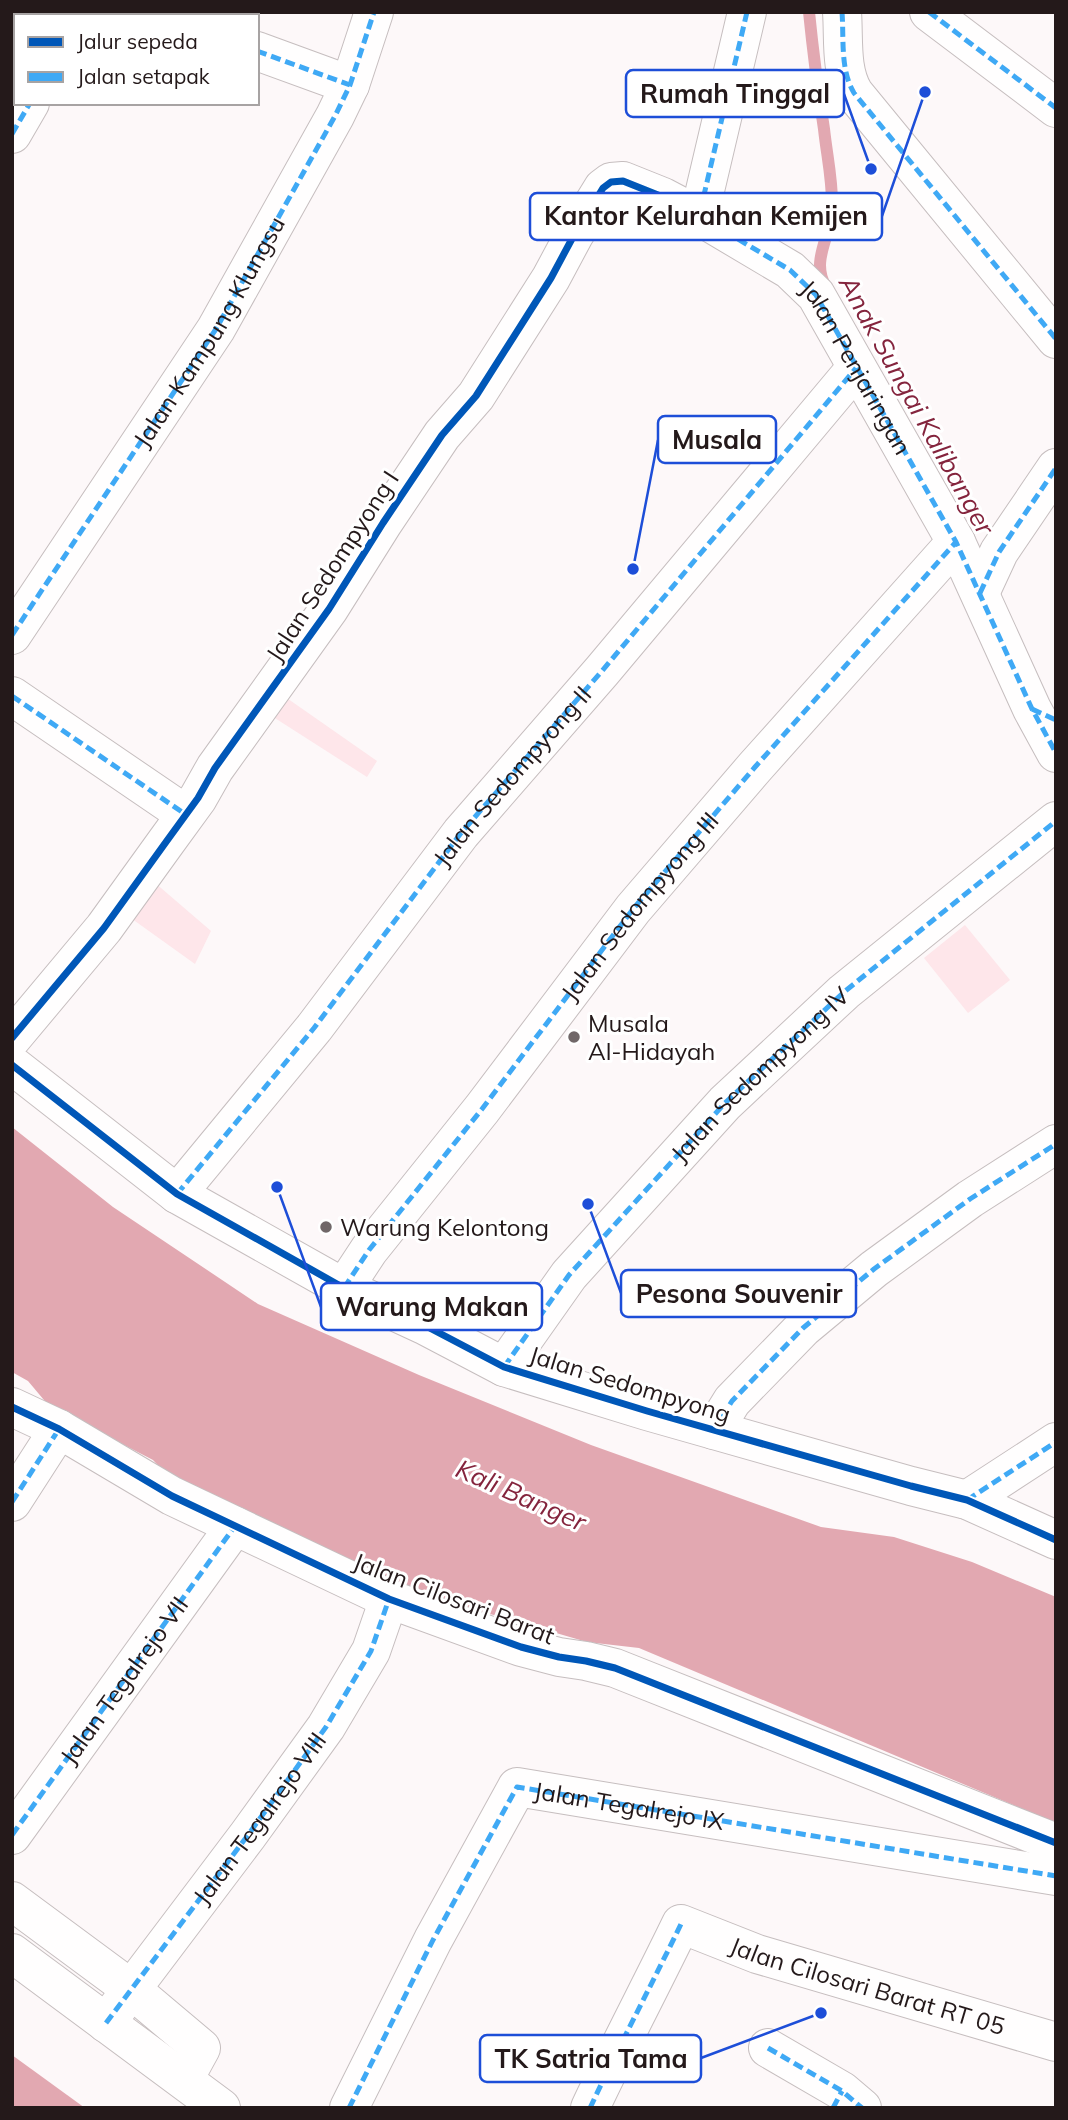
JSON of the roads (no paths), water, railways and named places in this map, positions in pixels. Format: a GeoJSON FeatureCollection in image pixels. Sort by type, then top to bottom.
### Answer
{"type":"FeatureCollection","features":[{"type":"Feature","properties":{"kind":"street","name":"Jalan Kampung Klungsu"},"geometry":{"type":"LineString","coordinates":[[12,635],[216,329],[289,201],[350,85],[374,12]]}},
{"type":"Feature","properties":{"kind":"street"},"geometry":{"type":"LineString","coordinates":[[699,216],[747,12]]}},
{"type":"Feature","properties":{"kind":"street"},"geometry":{"type":"LineString","coordinates":[[842,12],[846,73],[854,93],[1056,339]]}},
{"type":"Feature","properties":{"kind":"street"},"geometry":{"type":"LineString","coordinates":[[929,12],[1056,108]]}},
{"type":"Feature","properties":{"kind":"street"},"geometry":{"type":"LineString","coordinates":[[259,52],[350,85]]}},
{"type":"Feature","properties":{"kind":"street","name":"Jalan Sedompyong I"},"geometry":{"type":"LineString","coordinates":[[12,1038],[104,928],[198,798],[215,768],[329,609],[442,435],[476,396],[551,278],[603,188],[611,182],[623,181],[663,197],[699,216]]}},
{"type":"Feature","properties":{"kind":"street","name":"Jalan Penjaringan"},"geometry":{"type":"LineString","coordinates":[[699,216],[790,270],[816,295],[956,542],[1048,725]]}},
{"type":"Feature","properties":{"kind":"street","name":"Jalan Sedompyong II"},"geometry":{"type":"LineString","coordinates":[[177,1194],[314,1028],[461,833],[602,671],[856,368]]}},
{"type":"Feature","properties":{"kind":"street"},"geometry":{"type":"LineString","coordinates":[[981,591],[999,552],[1056,468]]}},
{"type":"Feature","properties":{"kind":"street","name":"Jalan Sedompyong III"},"geometry":{"type":"LineString","coordinates":[[344,1288],[369,1250],[482,1110],[633,909],[755,766],[956,542]]}},
{"type":"Feature","properties":{"kind":"street"},"geometry":{"type":"LineString","coordinates":[[12,696],[185,814]]}},
{"type":"Feature","properties":{"kind":"street","name":"Jalan Sedompyong IV"},"geometry":{"type":"LineString","coordinates":[[504,1367],[569,1275],[725,1103],[844,992],[1056,821]]}},
{"type":"Feature","properties":{"kind":"street","name":"Jalan Sedompyong"},"geometry":{"type":"LineString","coordinates":[[12,1065],[177,1194],[344,1288],[424,1325],[504,1367],[713,1430],[967,1500],[1056,1540]]}},
{"type":"Feature","properties":{"kind":"street"},"geometry":{"type":"LineString","coordinates":[[713,1430],[732,1401],[803,1328],[874,1269],[970,1199],[1056,1144]]}},
{"type":"Feature","properties":{"kind":"street","name":"Jalan Cilosari Barat"},"geometry":{"type":"LineString","coordinates":[[12,1407],[59,1429],[172,1496],[389,1599],[521,1647],[615,1668],[1056,1844]]}},
{"type":"Feature","properties":{"kind":"street"},"geometry":{"type":"LineString","coordinates":[[12,1502],[59,1429]]}},
{"type":"Feature","properties":{"kind":"street"},"geometry":{"type":"LineString","coordinates":[[967,1500],[1056,1442]]}},
{"type":"Feature","properties":{"kind":"street","name":"Jalan Tegalrejo VII"},"geometry":{"type":"LineString","coordinates":[[12,1835],[235,1526]]}},
{"type":"Feature","properties":{"kind":"street","name":"Jalan Tegalrejo VIII"},"geometry":{"type":"LineString","coordinates":[[106,2023],[326,1727],[371,1651],[389,1599]]}},
{"type":"Feature","properties":{"kind":"street","name":"Jalan Tegalrejo IX"},"geometry":{"type":"LineString","coordinates":[[349,2108],[433,1940],[517,1787],[1056,1876]]}},
{"type":"Feature","properties":{"kind":"street"},"geometry":{"type":"LineString","coordinates":[[12,1901],[131,1989],[201,2048],[184,2079]]}},
{"type":"Feature","properties":{"kind":"street","name":"Jalan Cilosari Barat RT 05"},"geometry":{"type":"LineString","coordinates":[[590,2108],[611,2060],[646,1997],[681,1924],[757,1954],[1056,2042]]}},
{"type":"Feature","properties":{"kind":"street"},"geometry":{"type":"LineString","coordinates":[[12,1953],[221,2108]]}},
{"type":"Feature","properties":{"kind":"street"},"geometry":{"type":"LineString","coordinates":[[768,2048],[846,2102]]}},
{"type":"Feature","properties":{"kind":"water","name":"Kali Banger"},"geometry":{"type":"Polygon","coordinates":[[[12,1127],[113,1207],[258,1304],[419,1375],[591,1445],[821,1527],[894,1537],[972,1562],[1056,1597],[1056,1823],[639,1648],[587,1642],[394,1586],[379,1572],[348,1565],[168,1476],[153,1460],[49,1406],[28,1381],[12,1372],[12,1127]]]}},
{"type":"Feature","properties":{"kind":"water"},"geometry":{"type":"Polygon","coordinates":[[[12,2055],[85,2108],[12,2108],[12,2055]]]}},
{"type":"Feature","properties":{"kind":"waterway","name":"Anak Sungai Kalibanger"},"geometry":{"type":"LineString","coordinates":[[809,12],[832,189],[831,219],[820,268],[826,287]]}},
{"type":"Feature","properties":{"kind":"place","name":"Kantor Kelurahan Kemijen"},"geometry":{"type":"Point","coordinates":[925,92]}},
{"type":"Feature","properties":{"kind":"place","name":"Rumah Tinggal"},"geometry":{"type":"Point","coordinates":[871,169]}},
{"type":"Feature","properties":{"kind":"place","name":"Musala"},"geometry":{"type":"Point","coordinates":[633,569]}},
{"type":"Feature","properties":{"kind":"place","name":"Musala Al-Hidayah"},"geometry":{"type":"Point","coordinates":[574,1037]}},
{"type":"Feature","properties":{"kind":"place","name":"Warung Makan"},"geometry":{"type":"Point","coordinates":[277,1187]}},
{"type":"Feature","properties":{"kind":"place","name":"Pesona Souvenir"},"geometry":{"type":"Point","coordinates":[588,1204]}},
{"type":"Feature","properties":{"kind":"place","name":"Warung Kelontong"},"geometry":{"type":"Point","coordinates":[326,1227]}},
{"type":"Feature","properties":{"kind":"place","name":"TK Satria Tama"},"geometry":{"type":"Point","coordinates":[821,2013]}}]}
